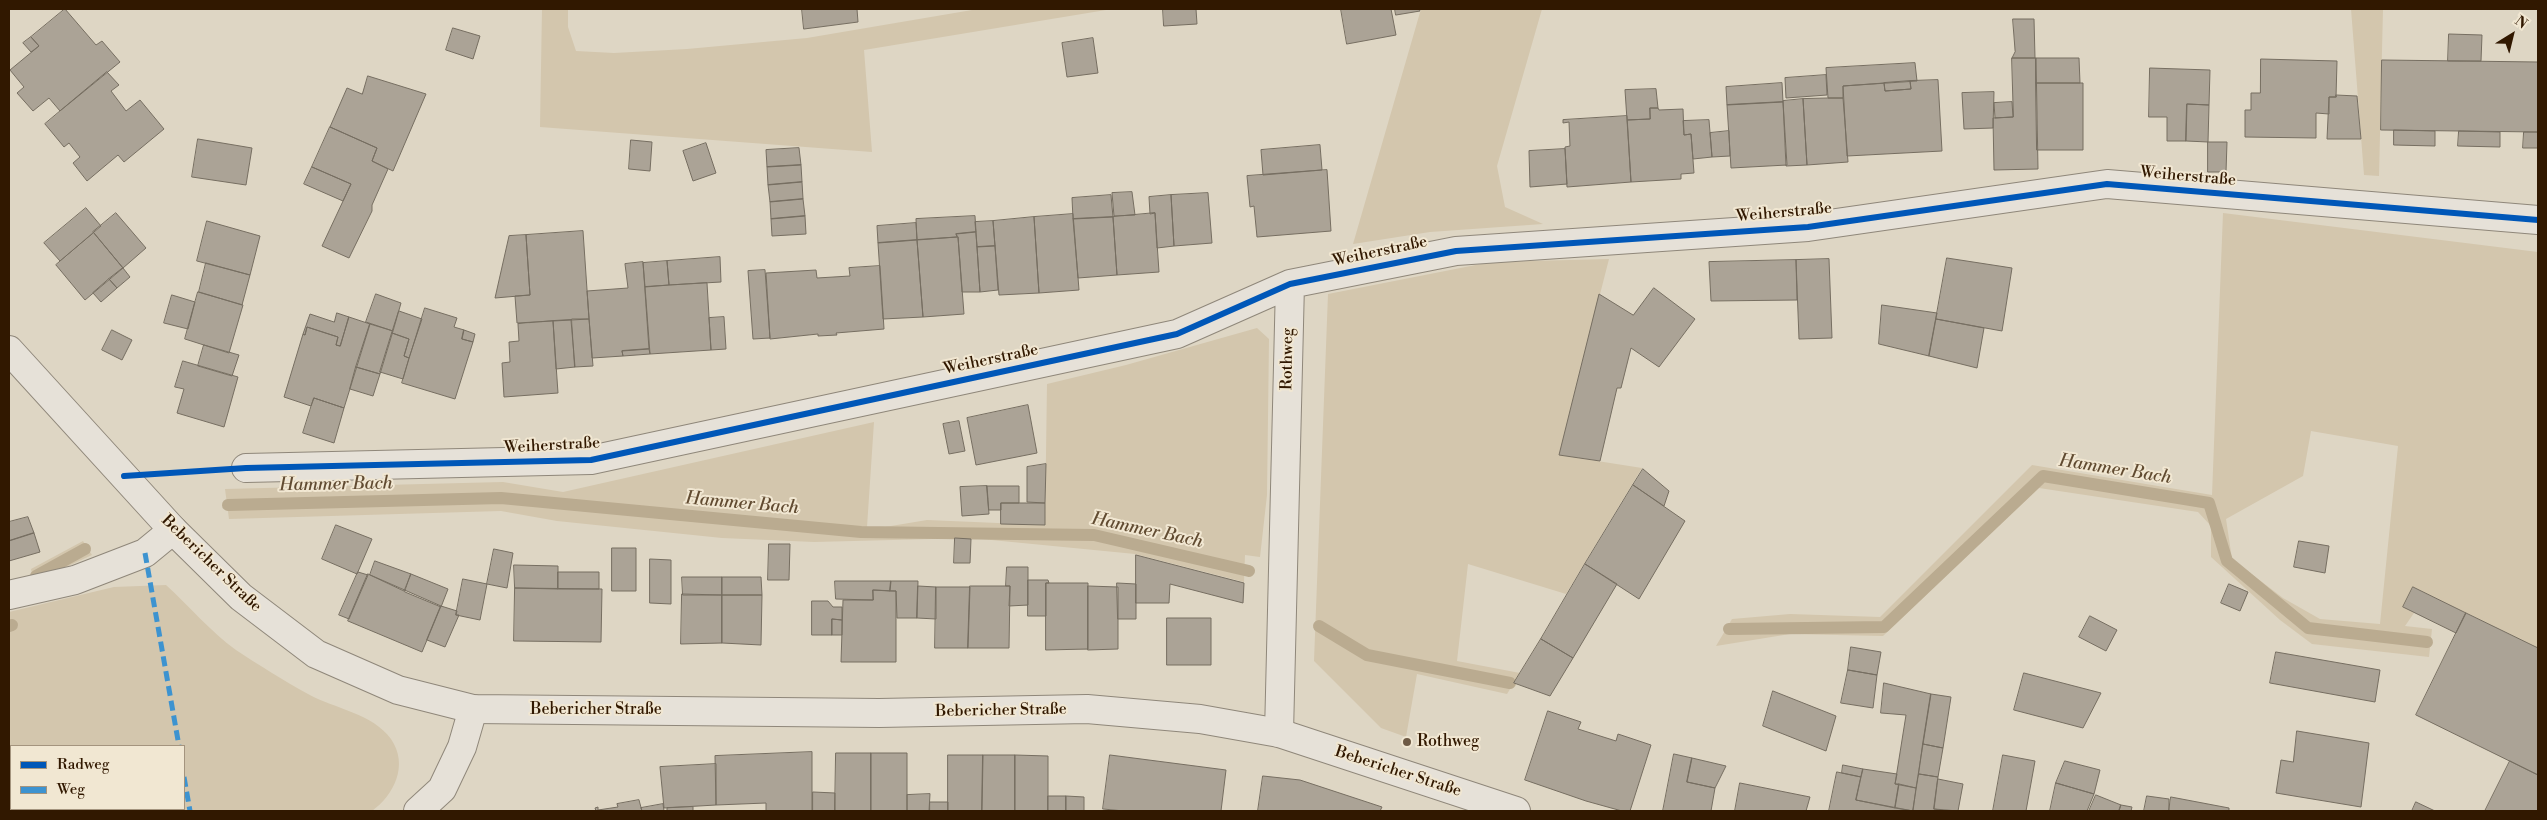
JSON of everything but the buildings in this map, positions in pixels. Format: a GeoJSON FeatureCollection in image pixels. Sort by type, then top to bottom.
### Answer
{"type":"FeatureCollection","features":[{"type":"Feature","properties":{"kind":"street","name":"Weiherstraße"},"geometry":{"type":"LineString","coordinates":[[246,468],[591,460],[1177,334],[1290,284],[1456,251],[1808,226],[2107,184],[2538,220]]}},
{"type":"Feature","properties":{"kind":"street","name":"Rothweg"},"geometry":{"type":"LineString","coordinates":[[1279,733],[1290,284]]}},
{"type":"Feature","properties":{"kind":"street","name":"Bebericher Straße"},"geometry":{"type":"LineString","coordinates":[[9,350],[173,530],[241,597],[316,654],[398,690],[472,710],[879,713],[1087,710],[1200,719],[1279,733],[1516,811]]}},
{"type":"Feature","properties":{"kind":"street"},"geometry":{"type":"LineString","coordinates":[[9,596],[75,580],[145,553],[173,530]]}},
{"type":"Feature","properties":{"kind":"street"},"geometry":{"type":"LineString","coordinates":[[418,811],[442,789],[462,748],[472,710]]}},
{"type":"Feature","properties":{"kind":"shaded area"},"geometry":{"type":"Polygon","coordinates":[[[542,9],[568,9],[568,27],[576,51],[614,53],[687,49],[807,38],[978,9],[1112,9],[864,50],[872,152],[540,127],[542,9]]]}},
{"type":"Feature","properties":{"kind":"shaded area"},"geometry":{"type":"Polygon","coordinates":[[[1421,9],[1542,9],[1497,166],[1505,207],[1543,224],[1430,232],[1353,244],[1421,9]]]}},
{"type":"Feature","properties":{"kind":"shaded area"},"geometry":{"type":"Polygon","coordinates":[[[2351,9],[2383,9],[2379,176],[2364,175],[2351,9]]]}},
{"type":"Feature","properties":{"kind":"shaded area"},"geometry":{"type":"Polygon","coordinates":[[[2223,213],[2538,252],[2538,648],[2413,587],[2403,607],[2414,613],[2405,626],[2432,629],[2429,657],[2312,644],[2280,620],[2211,557],[2211,526],[2198,512],[2039,488],[1883,636],[1790,634],[1716,646],[1732,619],[1790,614],[1880,617],[2032,465],[2212,495],[2223,213]],[[2311,431],[2303,476],[2226,519],[2232,559],[2283,598],[2320,619],[2380,624],[2398,446],[2311,431]]]}},
{"type":"Feature","properties":{"kind":"shaded area"},"geometry":{"type":"Polygon","coordinates":[[[1609,259],[1559,455],[1642,468],[1566,594],[1468,564],[1457,661],[1520,673],[1507,694],[1417,674],[1406,737],[1381,728],[1314,661],[1328,294],[1491,262],[1609,259]]]}},
{"type":"Feature","properties":{"kind":"shaded area"},"geometry":{"type":"Polygon","coordinates":[[[1257,328],[1269,339],[1267,495],[1260,557],[1245,555],[1244,582],[1135,554],[971,538],[814,542],[722,538],[557,521],[501,511],[229,519],[225,489],[503,482],[563,492],[874,422],[867,527],[873,529],[927,520],[1045,525],[1047,384],[1126,365],[1257,328]]]}},
{"type":"Feature","properties":{"kind":"shaded area"},"geometry":{"type":"Polygon","coordinates":[[[83,541],[92,555],[47,576],[33,579],[31,569],[83,541]]]}},
{"type":"Feature","properties":{"kind":"shaded area"},"geometry":{"type":"Polygon","coordinates":[[[166,585],[209,627],[236,650],[308,694],[364,717],[383,730],[391,739],[399,759],[399,769],[392,788],[387,797],[372,811],[9,811],[9,612],[114,587],[166,585]]]}},
{"type":"Feature","properties":{"kind":"waterway","name":"Hammer Bach"},"geometry":{"type":"LineString","coordinates":[[1729,629],[1884,627],[2043,476],[2209,503],[2227,561],[2308,628],[2427,642]]}},
{"type":"Feature","properties":{"kind":"waterway","name":"Hammer Bach"},"geometry":{"type":"LineString","coordinates":[[228,505],[501,498],[861,532],[1094,535],[1249,571]]}},
{"type":"Feature","properties":{"kind":"waterway","name":"Hammer Bach"},"geometry":{"type":"LineString","coordinates":[[36,576],[85,549]]}},
{"type":"Feature","properties":{"kind":"waterway","name":"Hammer Bach"},"geometry":{"type":"LineString","coordinates":[[1319,626],[1367,655],[1510,683]]}},
{"type":"Feature","properties":{"kind":"marked path"},"geometry":{"type":"LineString","coordinates":[[145,553],[179,745]]}},
{"type":"Feature","properties":{"kind":"marked path"},"geometry":{"type":"LineString","coordinates":[[185,783],[190,811]]}},
{"type":"Feature","properties":{"kind":"cycle path"},"geometry":{"type":"LineString","coordinates":[[124,476],[246,468],[591,460],[1177,334],[1290,284],[1456,251],[1808,227],[2107,184],[2538,220]]}},
{"type":"Feature","properties":{"kind":"place","name":"Rothweg"},"geometry":{"type":"Point","coordinates":[1407,742]}}]}
